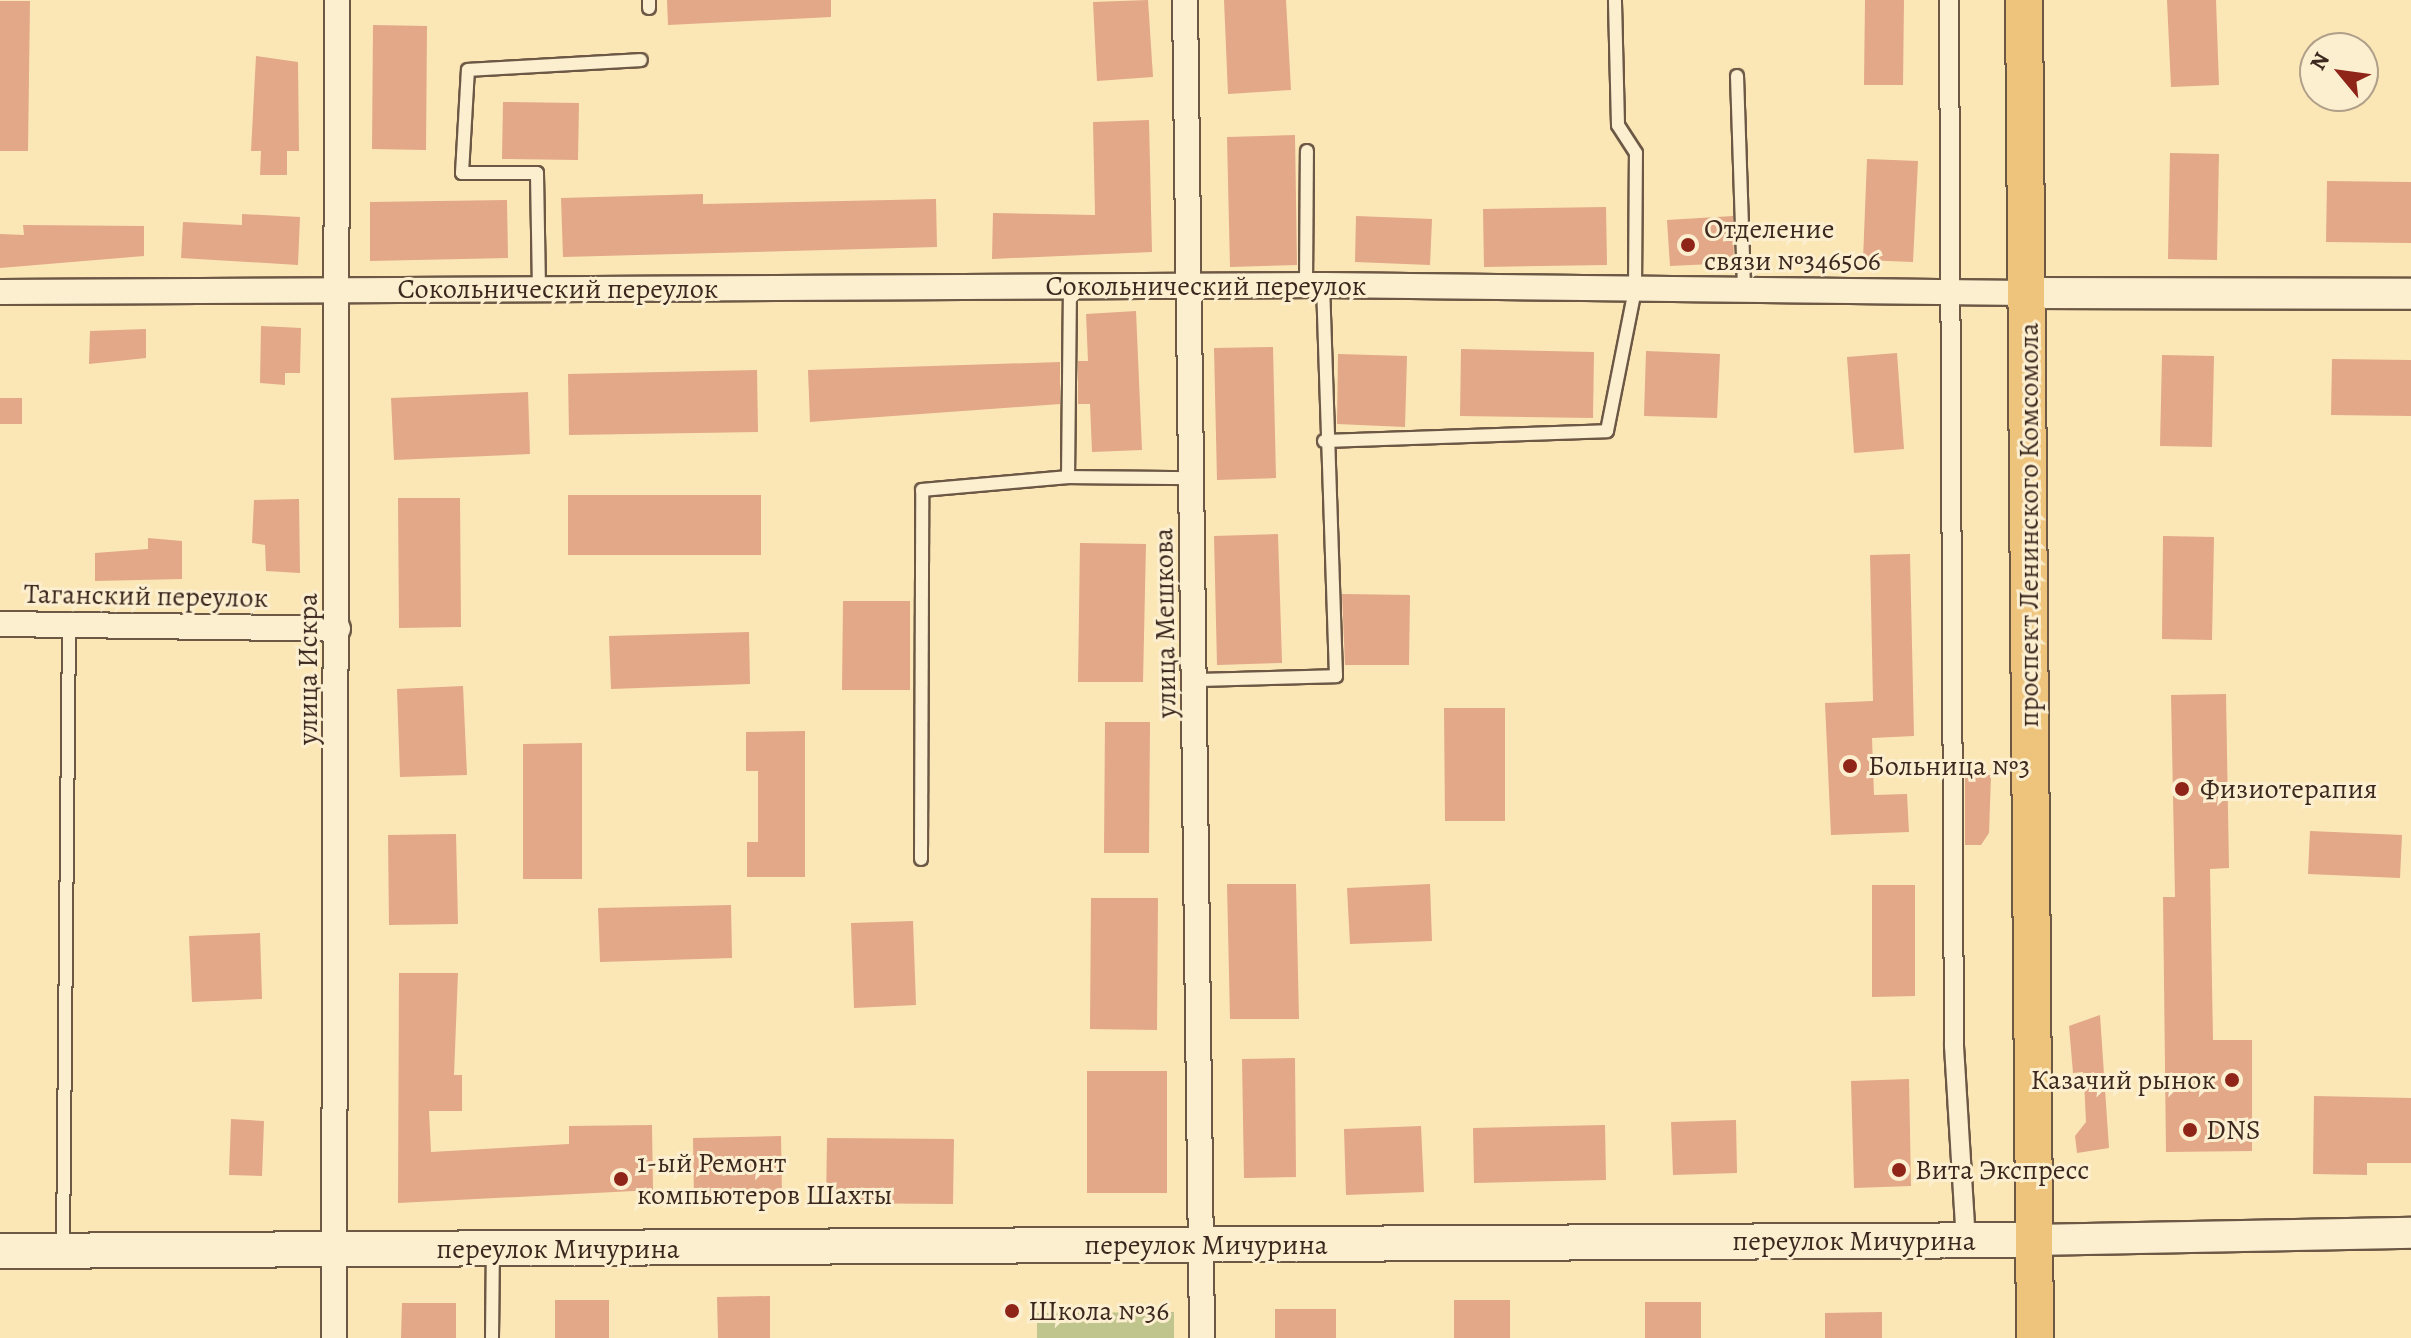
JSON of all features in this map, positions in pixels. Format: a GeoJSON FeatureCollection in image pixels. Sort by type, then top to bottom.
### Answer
{"type":"FeatureCollection","features":[{"type":"Feature","properties":{"kind":"main road","name":"проспект Ленинского Комсомола"},"geometry":{"type":"LineString","coordinates":[[2024,0],[2035,1338]]}},
{"type":"Feature","properties":{"kind":"main road","name":"переулок Мичурина"},"geometry":{"type":"LineString","coordinates":[[0,1251],[2035,1240]]}},
{"type":"Feature","properties":{"kind":"street","name":"улица Искра"},"geometry":{"type":"LineString","coordinates":[[334,1338],[341,290],[337,0]]}},
{"type":"Feature","properties":{"kind":"street","name":"улица Мешкова"},"geometry":{"type":"LineString","coordinates":[[1185,0],[1202,1338]]}},
{"type":"Feature","properties":{"kind":"street"},"geometry":{"type":"LineString","coordinates":[[1949,0],[1954,1046],[1966,1240]]}},
{"type":"Feature","properties":{"kind":"street","name":"Сокольнический переулок"},"geometry":{"type":"LineString","coordinates":[[0,292],[1314,285],[1952,294],[2411,294]]}},
{"type":"Feature","properties":{"kind":"street","name":"Таганский переулок"},"geometry":{"type":"LineString","coordinates":[[0,624],[338,629]]}},
{"type":"Feature","properties":{"kind":"street","name":"переулок Мичурина"},"geometry":{"type":"LineString","coordinates":[[2035,1240],[2411,1233]]}},
{"type":"Feature","properties":{"kind":"lane"},"geometry":{"type":"LineString","coordinates":[[1324,441],[1607,431],[1635,290],[1636,153],[1618,125],[1615,0]]}},
{"type":"Feature","properties":{"kind":"lane"},"geometry":{"type":"LineString","coordinates":[[539,289],[537,173],[462,173],[468,70],[641,60]]}},
{"type":"Feature","properties":{"kind":"lane"},"geometry":{"type":"LineString","coordinates":[[1737,76],[1744,291]]}},
{"type":"Feature","properties":{"kind":"lane"},"geometry":{"type":"LineString","coordinates":[[1196,680],[1336,676],[1307,151]]}},
{"type":"Feature","properties":{"kind":"lane"},"geometry":{"type":"LineString","coordinates":[[1068,477],[1070,287]]}},
{"type":"Feature","properties":{"kind":"lane"},"geometry":{"type":"LineString","coordinates":[[921,859],[922,490],[1068,477],[1193,478]]}},
{"type":"Feature","properties":{"kind":"lane"},"geometry":{"type":"LineString","coordinates":[[63,1251],[69,624]]}},
{"type":"Feature","properties":{"kind":"lane"},"geometry":{"type":"LineString","coordinates":[[492,1338],[493,1249]]}},
{"type":"Feature","properties":{"kind":"green space"},"geometry":{"type":"Polygon","coordinates":[[[1174,1312],[1174,1338],[1037,1338],[1037,1313],[1174,1312]]]}},
{"type":"Feature","properties":{"kind":"building"},"geometry":{"type":"Polygon","coordinates":[[[667,0],[831,0],[831,17],[668,25],[667,0]]]}},
{"type":"Feature","properties":{"kind":"building"},"geometry":{"type":"Polygon","coordinates":[[[1148,0],[1153,77],[1097,81],[1093,2],[1148,0]]]}},
{"type":"Feature","properties":{"kind":"building"},"geometry":{"type":"Polygon","coordinates":[[[1224,0],[1286,0],[1291,90],[1228,94],[1224,0]]]}},
{"type":"Feature","properties":{"kind":"building"},"geometry":{"type":"Polygon","coordinates":[[[1865,0],[1904,0],[1903,85],[1864,85],[1865,0]]]}},
{"type":"Feature","properties":{"kind":"building"},"geometry":{"type":"Polygon","coordinates":[[[2167,0],[2216,0],[2219,85],[2171,87],[2167,0]]]}},
{"type":"Feature","properties":{"kind":"building"},"geometry":{"type":"Polygon","coordinates":[[[0,1],[30,1],[28,151],[0,151],[0,1]]]}},
{"type":"Feature","properties":{"kind":"building"},"geometry":{"type":"Polygon","coordinates":[[[373,25],[427,26],[426,150],[372,149],[373,25]]]}},
{"type":"Feature","properties":{"kind":"building"},"geometry":{"type":"Polygon","coordinates":[[[256,56],[298,62],[299,151],[287,151],[287,175],[260,175],[261,151],[251,151],[256,56]]]}},
{"type":"Feature","properties":{"kind":"building"},"geometry":{"type":"Polygon","coordinates":[[[503,102],[579,103],[578,160],[502,159],[503,102]]]}},
{"type":"Feature","properties":{"kind":"building"},"geometry":{"type":"Polygon","coordinates":[[[1149,120],[1152,252],[992,259],[993,213],[1095,215],[1093,122],[1149,120]]]}},
{"type":"Feature","properties":{"kind":"building"},"geometry":{"type":"Polygon","coordinates":[[[1295,135],[1297,265],[1230,267],[1227,137],[1295,135]]]}},
{"type":"Feature","properties":{"kind":"building"},"geometry":{"type":"Polygon","coordinates":[[[2170,153],[2219,154],[2217,260],[2168,259],[2170,153]]]}},
{"type":"Feature","properties":{"kind":"building"},"geometry":{"type":"Polygon","coordinates":[[[1867,159],[1918,161],[1913,262],[1863,260],[1867,159]]]}},
{"type":"Feature","properties":{"kind":"building"},"geometry":{"type":"Polygon","coordinates":[[[2327,181],[2411,182],[2411,243],[2326,242],[2327,181]]]}},
{"type":"Feature","properties":{"kind":"building"},"geometry":{"type":"Polygon","coordinates":[[[703,194],[703,204],[936,199],[937,247],[563,257],[561,198],[703,194]]]}},
{"type":"Feature","properties":{"kind":"building"},"geometry":{"type":"Polygon","coordinates":[[[507,200],[508,258],[370,261],[370,202],[507,200]]]}},
{"type":"Feature","properties":{"kind":"building"},"geometry":{"type":"Polygon","coordinates":[[[1606,207],[1607,265],[1484,267],[1483,209],[1606,207]]]}},
{"type":"Feature","properties":{"kind":"building"},"geometry":{"type":"Polygon","coordinates":[[[242,214],[300,217],[298,265],[181,258],[183,222],[242,225],[242,214]]]}},
{"type":"Feature","properties":{"kind":"building"},"geometry":{"type":"Polygon","coordinates":[[[1356,216],[1432,219],[1430,265],[1355,262],[1356,216]]]}},
{"type":"Feature","properties":{"kind":"building"},"geometry":{"type":"Polygon","coordinates":[[[1733,216],[1734,263],[1670,266],[1667,220],[1733,216]]]}},
{"type":"Feature","properties":{"kind":"building"},"geometry":{"type":"Polygon","coordinates":[[[23,225],[144,226],[144,256],[0,268],[0,234],[24,235],[23,225]]]}},
{"type":"Feature","properties":{"kind":"building"},"geometry":{"type":"Polygon","coordinates":[[[1136,311],[1142,450],[1092,452],[1090,404],[1078,404],[1078,361],[1088,361],[1086,314],[1136,311]]]}},
{"type":"Feature","properties":{"kind":"building"},"geometry":{"type":"Polygon","coordinates":[[[261,326],[301,328],[300,373],[285,373],[285,385],[260,383],[261,326]]]}},
{"type":"Feature","properties":{"kind":"building"},"geometry":{"type":"Polygon","coordinates":[[[146,329],[146,358],[89,364],[90,331],[146,329]]]}},
{"type":"Feature","properties":{"kind":"building"},"geometry":{"type":"Polygon","coordinates":[[[1273,347],[1276,478],[1217,480],[1214,348],[1273,347]]]}},
{"type":"Feature","properties":{"kind":"building"},"geometry":{"type":"Polygon","coordinates":[[[1461,349],[1594,352],[1593,418],[1460,416],[1461,349]]]}},
{"type":"Feature","properties":{"kind":"building"},"geometry":{"type":"Polygon","coordinates":[[[1646,351],[1720,354],[1717,418],[1644,416],[1646,351]]]}},
{"type":"Feature","properties":{"kind":"building"},"geometry":{"type":"Polygon","coordinates":[[[1897,353],[1904,449],[1854,453],[1847,357],[1897,353]]]}},
{"type":"Feature","properties":{"kind":"building"},"geometry":{"type":"Polygon","coordinates":[[[1338,354],[1407,356],[1405,427],[1337,424],[1338,354]]]}},
{"type":"Feature","properties":{"kind":"building"},"geometry":{"type":"Polygon","coordinates":[[[2162,355],[2214,356],[2212,447],[2160,446],[2162,355]]]}},
{"type":"Feature","properties":{"kind":"building"},"geometry":{"type":"Polygon","coordinates":[[[2332,359],[2411,360],[2411,416],[2331,415],[2332,359]]]}},
{"type":"Feature","properties":{"kind":"building"},"geometry":{"type":"Polygon","coordinates":[[[1060,362],[1060,404],[810,422],[808,370],[1060,362]]]}},
{"type":"Feature","properties":{"kind":"building"},"geometry":{"type":"Polygon","coordinates":[[[757,370],[758,432],[569,435],[568,374],[757,370]]]}},
{"type":"Feature","properties":{"kind":"building"},"geometry":{"type":"Polygon","coordinates":[[[528,392],[530,454],[394,460],[391,398],[528,392]]]}},
{"type":"Feature","properties":{"kind":"building"},"geometry":{"type":"Polygon","coordinates":[[[0,398],[22,398],[22,424],[0,424],[0,398]]]}},
{"type":"Feature","properties":{"kind":"building"},"geometry":{"type":"Polygon","coordinates":[[[568,495],[761,495],[761,555],[568,555],[568,495]]]}},
{"type":"Feature","properties":{"kind":"building"},"geometry":{"type":"Polygon","coordinates":[[[398,498],[460,498],[461,627],[399,628],[398,498]]]}},
{"type":"Feature","properties":{"kind":"building"},"geometry":{"type":"Polygon","coordinates":[[[299,499],[300,573],[266,571],[265,545],[252,543],[254,500],[299,499]]]}},
{"type":"Feature","properties":{"kind":"building"},"geometry":{"type":"Polygon","coordinates":[[[1278,534],[1282,663],[1217,665],[1214,536],[1278,534]]]}},
{"type":"Feature","properties":{"kind":"building"},"geometry":{"type":"Polygon","coordinates":[[[2163,536],[2214,537],[2212,640],[2162,639],[2163,536]]]}},
{"type":"Feature","properties":{"kind":"building"},"geometry":{"type":"Polygon","coordinates":[[[148,538],[182,541],[182,579],[95,581],[95,553],[148,549],[148,538]]]}},
{"type":"Feature","properties":{"kind":"building"},"geometry":{"type":"Polygon","coordinates":[[[1080,543],[1146,544],[1143,682],[1078,682],[1080,543]]]}},
{"type":"Feature","properties":{"kind":"building","name":"Больница №3"},"geometry":{"type":"Polygon","coordinates":[[[1910,554],[1914,736],[1872,738],[1874,795],[1907,794],[1909,832],[1831,835],[1825,703],[1873,701],[1870,555],[1910,554]]]}},
{"type":"Feature","properties":{"kind":"building"},"geometry":{"type":"Polygon","coordinates":[[[1342,594],[1410,595],[1409,665],[1345,665],[1342,594]]]}},
{"type":"Feature","properties":{"kind":"building"},"geometry":{"type":"Polygon","coordinates":[[[843,601],[910,601],[910,690],[842,690],[843,601]]]}},
{"type":"Feature","properties":{"kind":"building"},"geometry":{"type":"Polygon","coordinates":[[[749,632],[750,684],[611,689],[609,636],[749,632]]]}},
{"type":"Feature","properties":{"kind":"building"},"geometry":{"type":"Polygon","coordinates":[[[463,686],[467,775],[400,777],[397,689],[463,686]]]}},
{"type":"Feature","properties":{"kind":"building"},"geometry":{"type":"Polygon","coordinates":[[[2226,694],[2229,868],[2210,869],[2213,1040],[2252,1040],[2252,1151],[2166,1152],[2163,897],[2175,897],[2171,695],[2226,694]]]}},
{"type":"Feature","properties":{"kind":"building"},"geometry":{"type":"Polygon","coordinates":[[[1444,708],[1505,708],[1505,821],[1445,821],[1444,708]]]}},
{"type":"Feature","properties":{"kind":"building"},"geometry":{"type":"Polygon","coordinates":[[[1105,722],[1150,722],[1149,853],[1104,853],[1105,722]]]}},
{"type":"Feature","properties":{"kind":"building"},"geometry":{"type":"Polygon","coordinates":[[[805,731],[805,877],[747,877],[747,842],[758,842],[758,771],[746,771],[746,732],[805,731]]]}},
{"type":"Feature","properties":{"kind":"building"},"geometry":{"type":"Polygon","coordinates":[[[582,743],[582,879],[523,879],[523,744],[582,743]]]}},
{"type":"Feature","properties":{"kind":"building"},"geometry":{"type":"Polygon","coordinates":[[[1965,775],[1991,775],[1989,833],[1981,845],[1965,845],[1965,775]]]}},
{"type":"Feature","properties":{"kind":"building"},"geometry":{"type":"Polygon","coordinates":[[[2310,831],[2402,835],[2400,878],[2308,874],[2310,831]]]}},
{"type":"Feature","properties":{"kind":"building"},"geometry":{"type":"Polygon","coordinates":[[[456,834],[458,924],[389,925],[388,835],[456,834]]]}},
{"type":"Feature","properties":{"kind":"building"},"geometry":{"type":"Polygon","coordinates":[[[1227,884],[1296,884],[1299,1019],[1230,1019],[1227,884]]]}},
{"type":"Feature","properties":{"kind":"building"},"geometry":{"type":"Polygon","coordinates":[[[1430,884],[1432,941],[1350,944],[1347,888],[1430,884]]]}},
{"type":"Feature","properties":{"kind":"building"},"geometry":{"type":"Polygon","coordinates":[[[1872,885],[1915,885],[1915,996],[1872,997],[1872,885]]]}},
{"type":"Feature","properties":{"kind":"building"},"geometry":{"type":"Polygon","coordinates":[[[1091,898],[1158,898],[1157,1030],[1090,1029],[1091,898]]]}},
{"type":"Feature","properties":{"kind":"building"},"geometry":{"type":"Polygon","coordinates":[[[731,905],[732,958],[600,962],[598,908],[731,905]]]}},
{"type":"Feature","properties":{"kind":"building"},"geometry":{"type":"Polygon","coordinates":[[[913,921],[916,1005],[854,1008],[851,923],[913,921]]]}},
{"type":"Feature","properties":{"kind":"building"},"geometry":{"type":"Polygon","coordinates":[[[260,933],[262,999],[192,1002],[189,936],[260,933]]]}},
{"type":"Feature","properties":{"kind":"building"},"geometry":{"type":"Polygon","coordinates":[[[399,973],[458,973],[454,1075],[462,1075],[462,1111],[429,1111],[431,1152],[569,1144],[569,1126],[652,1125],[653,1190],[398,1203],[399,973]]]}},
{"type":"Feature","properties":{"kind":"building"},"geometry":{"type":"Polygon","coordinates":[[[2100,1015],[2109,1148],[2077,1153],[2075,1136],[2086,1122],[2084,1081],[2083,1072],[2073,1073],[2069,1026],[2100,1015]]]}},
{"type":"Feature","properties":{"kind":"building"},"geometry":{"type":"Polygon","coordinates":[[[1295,1058],[1296,1177],[1244,1178],[1242,1059],[1295,1058]]]}},
{"type":"Feature","properties":{"kind":"building"},"geometry":{"type":"Polygon","coordinates":[[[1087,1071],[1167,1071],[1167,1193],[1087,1193],[1087,1071]]]}},
{"type":"Feature","properties":{"kind":"building"},"geometry":{"type":"Polygon","coordinates":[[[1909,1079],[1911,1186],[1854,1188],[1851,1081],[1909,1079]]]}},
{"type":"Feature","properties":{"kind":"building"},"geometry":{"type":"Polygon","coordinates":[[[2314,1096],[2411,1098],[2411,1163],[2367,1163],[2367,1175],[2313,1174],[2314,1096]]]}},
{"type":"Feature","properties":{"kind":"building"},"geometry":{"type":"Polygon","coordinates":[[[231,1119],[264,1121],[262,1176],[229,1175],[231,1119]]]}},
{"type":"Feature","properties":{"kind":"building"},"geometry":{"type":"Polygon","coordinates":[[[1736,1120],[1737,1173],[1673,1175],[1671,1122],[1736,1120]]]}},
{"type":"Feature","properties":{"kind":"building"},"geometry":{"type":"Polygon","coordinates":[[[1605,1125],[1606,1180],[1474,1183],[1473,1128],[1605,1125]]]}},
{"type":"Feature","properties":{"kind":"building"},"geometry":{"type":"Polygon","coordinates":[[[1421,1126],[1424,1192],[1346,1195],[1344,1129],[1421,1126]]]}},
{"type":"Feature","properties":{"kind":"building"},"geometry":{"type":"Polygon","coordinates":[[[781,1136],[782,1196],[694,1198],[693,1138],[781,1136]]]}},
{"type":"Feature","properties":{"kind":"building"},"geometry":{"type":"Polygon","coordinates":[[[827,1138],[954,1139],[953,1204],[826,1203],[827,1138]]]}},
{"type":"Feature","properties":{"kind":"building"},"geometry":{"type":"Polygon","coordinates":[[[770,1296],[770,1338],[718,1338],[717,1297],[770,1296]]]}},
{"type":"Feature","properties":{"kind":"building"},"geometry":{"type":"Polygon","coordinates":[[[555,1300],[609,1300],[609,1338],[555,1338],[555,1300]]]}},
{"type":"Feature","properties":{"kind":"building"},"geometry":{"type":"Polygon","coordinates":[[[1454,1300],[1510,1300],[1510,1338],[1454,1338],[1454,1300]]]}},
{"type":"Feature","properties":{"kind":"building"},"geometry":{"type":"Polygon","coordinates":[[[1645,1302],[1701,1302],[1701,1338],[1645,1338],[1645,1302]]]}},
{"type":"Feature","properties":{"kind":"building"},"geometry":{"type":"Polygon","coordinates":[[[402,1303],[456,1303],[456,1338],[401,1338],[402,1303]]]}},
{"type":"Feature","properties":{"kind":"building"},"geometry":{"type":"Polygon","coordinates":[[[1275,1309],[1336,1309],[1336,1338],[1275,1338],[1275,1309]]]}},
{"type":"Feature","properties":{"kind":"building"},"geometry":{"type":"Polygon","coordinates":[[[1882,1312],[1882,1338],[1825,1338],[1825,1313],[1882,1312]]]}},
{"type":"Feature","properties":{"kind":"place","name":"Отделение связи №346506"},"geometry":{"type":"Point","coordinates":[1688,245]}},
{"type":"Feature","properties":{"kind":"place","name":"Больница №3"},"geometry":{"type":"Point","coordinates":[1850,766]}},
{"type":"Feature","properties":{"kind":"place","name":"Физиотерапия"},"geometry":{"type":"Point","coordinates":[2182,789]}},
{"type":"Feature","properties":{"kind":"place","name":"Казачий рынок"},"geometry":{"type":"Point","coordinates":[2232,1080]}},
{"type":"Feature","properties":{"kind":"place","name":"DNS"},"geometry":{"type":"Point","coordinates":[2190,1130]}},
{"type":"Feature","properties":{"kind":"place","name":"Вита Экспресс"},"geometry":{"type":"Point","coordinates":[1899,1170]}},
{"type":"Feature","properties":{"kind":"place","name":"1-ый Ремонт компьютеров Шахты"},"geometry":{"type":"Point","coordinates":[621,1179]}},
{"type":"Feature","properties":{"kind":"place","name":"Школа №36"},"geometry":{"type":"Point","coordinates":[1012,1311]}}]}
